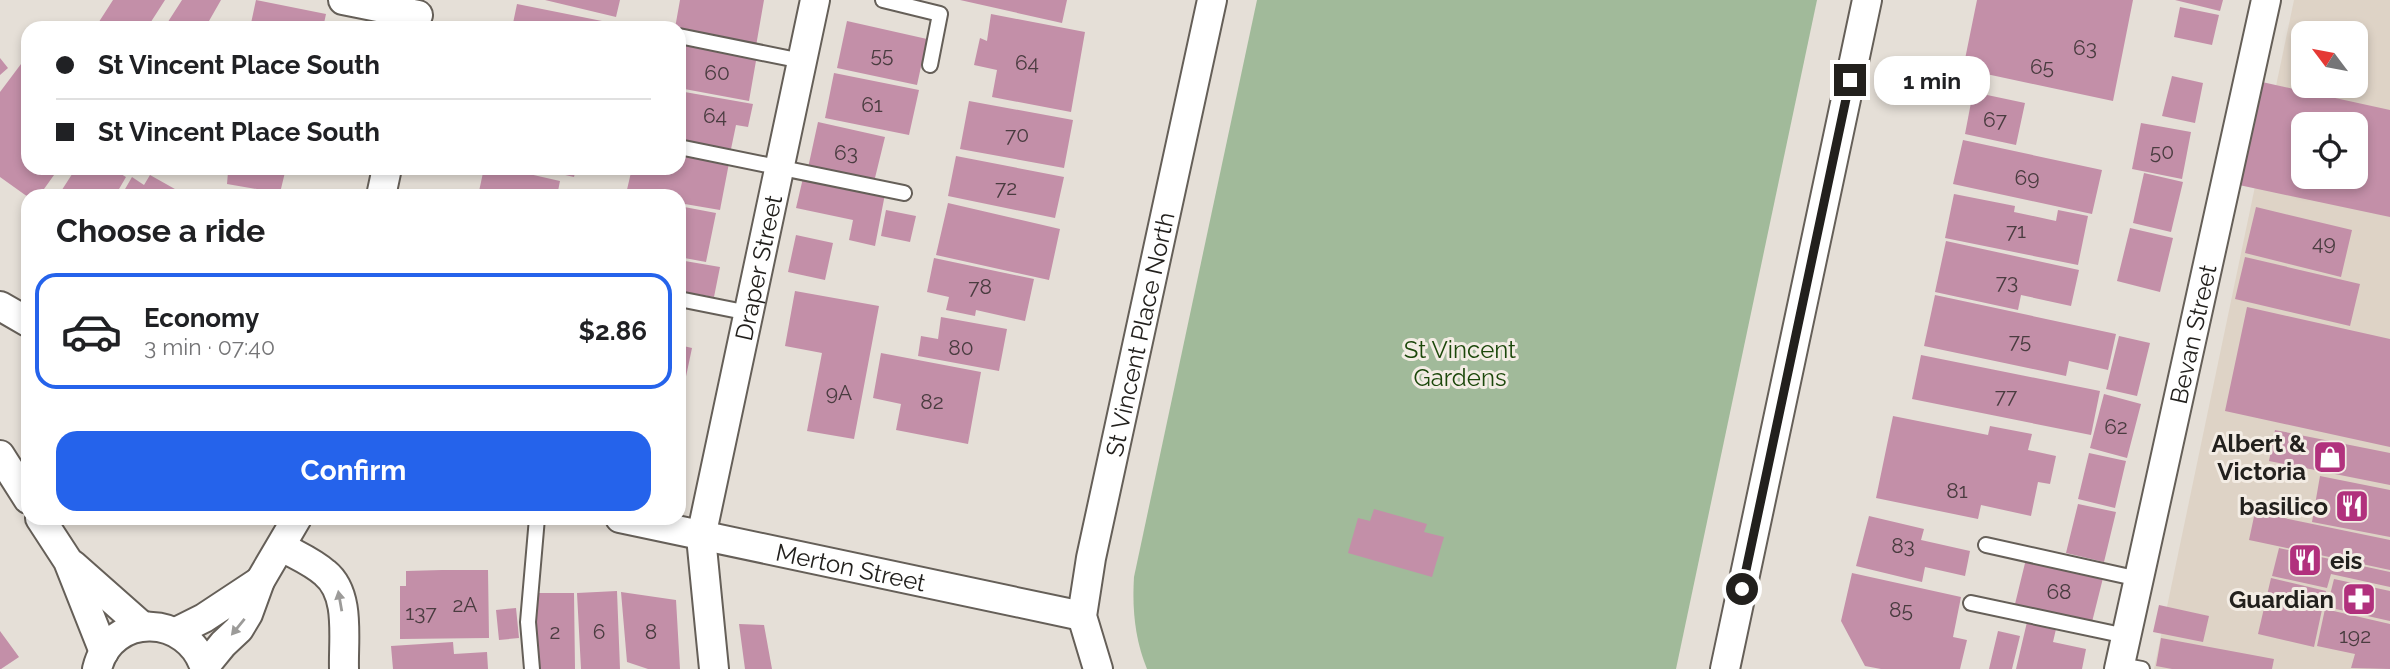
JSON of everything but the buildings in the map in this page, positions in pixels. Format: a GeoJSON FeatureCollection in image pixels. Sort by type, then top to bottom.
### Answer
{"type":"FeatureCollection","features":[{"type":"Feature","properties":{"kind":"street"},"geometry":{"type":"LineString","coordinates":[[343,0],[418,14]]}},
{"type":"Feature","properties":{"kind":"street","name":"Draper Street"},"geometry":{"type":"LineString","coordinates":[[714,669],[702,537],[814,0]]}},
{"type":"Feature","properties":{"kind":"street","name":"St Vincent Place North"},"geometry":{"type":"LineString","coordinates":[[1098,669],[1082,616],[1091,558],[1212,0]]}},
{"type":"Feature","properties":{"kind":"street"},"geometry":{"type":"LineString","coordinates":[[1725,669],[1867,0]]}},
{"type":"Feature","properties":{"kind":"street","name":"Bevan Street"},"geometry":{"type":"LineString","coordinates":[[2127,668],[2126,636],[2266,0]]}},
{"type":"Feature","properties":{"kind":"street"},"geometry":{"type":"LineString","coordinates":[[0,306],[21,319]]}},
{"type":"Feature","properties":{"kind":"street"},"geometry":{"type":"LineString","coordinates":[[0,455],[21,488]]}},
{"type":"Feature","properties":{"kind":"street"},"geometry":{"type":"LineString","coordinates":[[45,525],[68,561],[100,660]]}},
{"type":"Feature","properties":{"kind":"street"},"geometry":{"type":"LineString","coordinates":[[100,660],[114,640],[127,631],[142,626],[176,632],[188,640],[205,668],[223,644],[239,629],[248,614],[260,581],[293,525]]}},
{"type":"Feature","properties":{"kind":"street","name":"Merton Street"},"geometry":{"type":"LineString","coordinates":[[651,525],[1082,616]]}},
{"type":"Feature","properties":{"kind":"street"},"geometry":{"type":"LineString","coordinates":[[282,547],[324,572],[337,587],[342,599],[344,669]]}},
{"type":"Feature","properties":{"kind":"street"},"geometry":{"type":"LineString","coordinates":[[68,561],[142,626]]}},
{"type":"Feature","properties":{"kind":"street"},"geometry":{"type":"LineString","coordinates":[[176,632],[204,618],[260,581]]}},
{"type":"Feature","properties":{"kind":"lane"},"geometry":{"type":"LineString","coordinates":[[883,0],[940,14],[930,65]]}},
{"type":"Feature","properties":{"kind":"lane"},"geometry":{"type":"LineString","coordinates":[[686,37],[802,61]]}},
{"type":"Feature","properties":{"kind":"lane"},"geometry":{"type":"LineString","coordinates":[[686,148],[904,193]]}},
{"type":"Feature","properties":{"kind":"lane"},"geometry":{"type":"LineString","coordinates":[[686,300],[749,313]]}},
{"type":"Feature","properties":{"kind":"lane"},"geometry":{"type":"LineString","coordinates":[[533,669],[528,622],[536,525]]}},
{"type":"Feature","properties":{"kind":"lane"},"geometry":{"type":"LineString","coordinates":[[1986,545],[2138,579]]}},
{"type":"Feature","properties":{"kind":"lane"},"geometry":{"type":"LineString","coordinates":[[1970,603],[2126,636]]}},
{"type":"Feature","properties":{"kind":"shaded area"},"geometry":{"type":"Polygon","coordinates":[[[2294,0],[2390,0],[2390,669],[2154,669],[2294,0]]]}},
{"type":"Feature","properties":{"kind":"green space","name":"St Vincent Gardens"},"geometry":{"type":"Polygon","coordinates":[[[1257,0],[1817,0],[1676,669],[1147,669],[1135,624],[1134,577],[1257,0]]]}},
{"type":"Feature","properties":{"kind":"place","name":"Albert & Victoria"},"geometry":{"type":"Point","coordinates":[2330,457]}},
{"type":"Feature","properties":{"kind":"place","name":"basilico"},"geometry":{"type":"Point","coordinates":[2352,506]}},
{"type":"Feature","properties":{"kind":"place","name":"eis"},"geometry":{"type":"Point","coordinates":[2305,560]}},
{"type":"Feature","properties":{"kind":"place","name":"Guardian"},"geometry":{"type":"Point","coordinates":[2359,599]}},
{"type":"Feature","properties":{"kind":"route"},"geometry":{"type":"LineString","coordinates":[[1742,589],[1850,80]]}}]}
